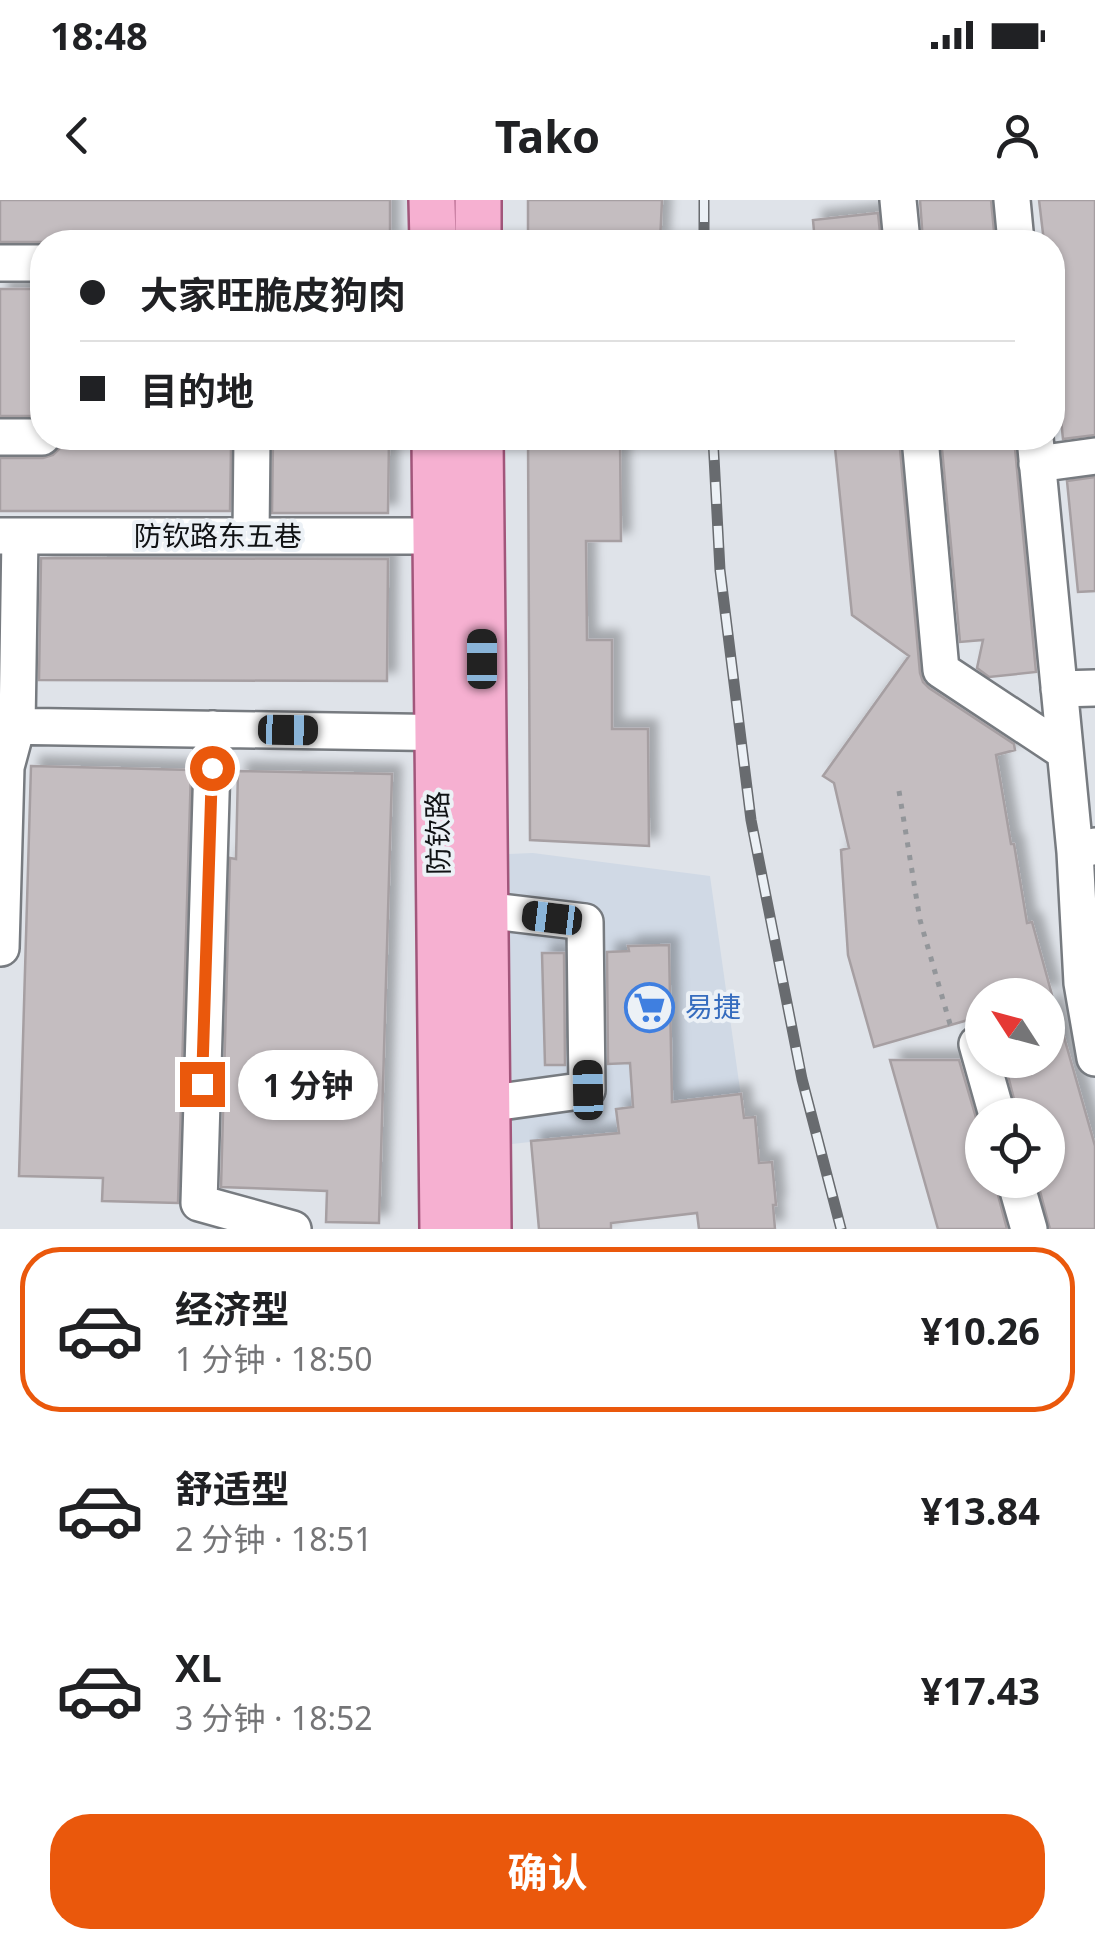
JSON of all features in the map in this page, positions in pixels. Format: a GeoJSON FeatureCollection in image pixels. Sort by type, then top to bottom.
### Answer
{"type":"FeatureCollection","features":[{"type":"Feature","properties":{"kind":"main road"},"geometry":{"type":"LineString","coordinates":[[432,200],[433,230]]}},
{"type":"Feature","properties":{"kind":"main road"},"geometry":{"type":"LineString","coordinates":[[478,200],[478,230]]}},
{"type":"Feature","properties":{"kind":"main road","name":"防钦路"},"geometry":{"type":"LineString","coordinates":[[435,450],[443,1229]]}},
{"type":"Feature","properties":{"kind":"main road","name":"防钦路"},"geometry":{"type":"LineString","coordinates":[[480,450],[488,1229]]}},
{"type":"Feature","properties":{"kind":"street"},"geometry":{"type":"LineString","coordinates":[[898,200],[901,230]]}},
{"type":"Feature","properties":{"kind":"street"},"geometry":{"type":"LineString","coordinates":[[1012,200],[1015,230]]}},
{"type":"Feature","properties":{"kind":"street"},"geometry":{"type":"LineString","coordinates":[[0,263],[30,263]]}},
{"type":"Feature","properties":{"kind":"street"},"geometry":{"type":"LineString","coordinates":[[0,437],[30,437]]}},
{"type":"Feature","properties":{"kind":"street"},"geometry":{"type":"LineString","coordinates":[[251,536],[252,450]]}},
{"type":"Feature","properties":{"kind":"street"},"geometry":{"type":"LineString","coordinates":[[921,450],[941,670],[1065,752]]}},
{"type":"Feature","properties":{"kind":"street"},"geometry":{"type":"LineString","coordinates":[[1095,456],[1036,451],[1065,752],[1085,849],[1082,983],[1095,1058]]}},
{"type":"Feature","properties":{"kind":"street"},"geometry":{"type":"LineString","coordinates":[[2,948],[10,536]]}},
{"type":"Feature","properties":{"kind":"street","name":"防钦路东五巷"},"geometry":{"type":"LineString","coordinates":[[10,536],[436,536]]}},
{"type":"Feature","properties":{"kind":"street"},"geometry":{"type":"LineString","coordinates":[[1059,689],[1095,688]]}},
{"type":"Feature","properties":{"kind":"street"},"geometry":{"type":"LineString","coordinates":[[8,726],[483,733]]}},
{"type":"Feature","properties":{"kind":"street"},"geometry":{"type":"LineString","coordinates":[[212,729],[199,1202],[293,1229]]}},
{"type":"Feature","properties":{"kind":"street"},"geometry":{"type":"LineString","coordinates":[[484,910],[585,922],[588,1090],[486,1104]]}},
{"type":"Feature","properties":{"kind":"street"},"geometry":{"type":"LineString","coordinates":[[1020,1198],[1029,1229]]}},
{"type":"Feature","properties":{"kind":"path"},"geometry":{"type":"LineString","coordinates":[[899,791],[920,920],[950,1024],[965,1035]]}},
{"type":"Feature","properties":{"kind":"shaded area"},"geometry":{"type":"Polygon","coordinates":[[[533,853],[710,876],[744,1118],[512,1144],[509,854],[533,853]]]}},
{"type":"Feature","properties":{"kind":"building"},"geometry":{"type":"Polygon","coordinates":[[[0,200],[390,200],[390,230],[30,230],[30,242],[0,242],[0,200]]]}},
{"type":"Feature","properties":{"kind":"building"},"geometry":{"type":"Polygon","coordinates":[[[528,200],[662,200],[661,230],[528,230],[528,200]]]}},
{"type":"Feature","properties":{"kind":"building"},"geometry":{"type":"Polygon","coordinates":[[[920,200],[991,200],[994,230],[922,230],[920,200]]]}},
{"type":"Feature","properties":{"kind":"building"},"geometry":{"type":"Polygon","coordinates":[[[1039,200],[1095,200],[1095,435],[1065,439],[1065,230],[1043,230],[1039,200]]]}},
{"type":"Feature","properties":{"kind":"building"},"geometry":{"type":"Polygon","coordinates":[[[878,213],[880,230],[814,230],[813,220],[878,213]]]}},
{"type":"Feature","properties":{"kind":"building"},"geometry":{"type":"Polygon","coordinates":[[[0,289],[30,289],[30,416],[0,416],[0,289]]]}},
{"type":"Feature","properties":{"kind":"building"},"geometry":{"type":"Polygon","coordinates":[[[58,450],[231,450],[230,511],[0,511],[0,458],[53,455],[58,450]]]}},
{"type":"Feature","properties":{"kind":"building"},"geometry":{"type":"Polygon","coordinates":[[[273,450],[389,450],[388,513],[272,513],[273,450]]]}},
{"type":"Feature","properties":{"kind":"building"},"geometry":{"type":"Polygon","coordinates":[[[528,450],[620,450],[621,541],[586,541],[587,640],[612,640],[612,729],[648,729],[649,846],[530,840],[528,450]]]}},
{"type":"Feature","properties":{"kind":"building"},"geometry":{"type":"Polygon","coordinates":[[[835,450],[900,450],[920,673],[929,688],[1014,744],[1015,750],[996,755],[1027,923],[1032,922],[1047,978],[965,978],[965,1021],[874,1047],[848,955],[841,850],[849,848],[834,783],[823,776],[909,656],[852,615],[835,450]]]}},
{"type":"Feature","properties":{"kind":"building"},"geometry":{"type":"Polygon","coordinates":[[[942,450],[1015,450],[1036,672],[989,677],[977,668],[983,640],[960,642],[942,450]]]}},
{"type":"Feature","properties":{"kind":"building"},"geometry":{"type":"Polygon","coordinates":[[[1095,477],[1095,591],[1078,592],[1067,481],[1095,477]]]}},
{"type":"Feature","properties":{"kind":"building"},"geometry":{"type":"Polygon","coordinates":[[[41,558],[388,559],[387,681],[39,680],[41,558]]]}},
{"type":"Feature","properties":{"kind":"building"},"geometry":{"type":"Polygon","coordinates":[[[31,766],[191,770],[178,1203],[102,1201],[103,1178],[19,1176],[31,766]]]}},
{"type":"Feature","properties":{"kind":"building"},"geometry":{"type":"Polygon","coordinates":[[[238,771],[392,774],[379,1223],[326,1222],[327,1191],[221,1187],[230,858],[236,859],[238,771]]]}},
{"type":"Feature","properties":{"kind":"building"},"geometry":{"type":"Polygon","coordinates":[[[669,945],[672,1102],[741,1094],[744,1118],[755,1117],[759,1163],[772,1162],[775,1229],[699,1229],[697,1213],[611,1223],[611,1229],[539,1229],[531,1141],[619,1133],[616,1109],[633,1107],[630,1063],[608,1064],[607,952],[629,951],[628,946],[669,945]]]}},
{"type":"Feature","properties":{"kind":"building"},"geometry":{"type":"Polygon","coordinates":[[[542,953],[564,953],[565,1065],[545,1065],[542,953]]]}},
{"type":"Feature","properties":{"kind":"building"},"geometry":{"type":"Polygon","coordinates":[[[1065,1041],[1095,1146],[1095,1229],[1050,1229],[1042,1198],[1065,1198],[1065,1098],[1014,1098],[1009,1078],[1065,1078],[1065,1041]]]}},
{"type":"Feature","properties":{"kind":"building"},"geometry":{"type":"Polygon","coordinates":[[[890,1060],[959,1060],[970,1098],[965,1098],[965,1198],[999,1198],[1007,1229],[938,1229],[890,1060]]]}},
{"type":"Feature","properties":{"kind":"railway"},"geometry":{"type":"LineString","coordinates":[[704,200],[704,230]]}},
{"type":"Feature","properties":{"kind":"railway"},"geometry":{"type":"LineString","coordinates":[[714,450],[720,570],[751,820],[802,1079],[841,1229]]}},
{"type":"Feature","properties":{"kind":"place","name":"易捷"},"geometry":{"type":"Point","coordinates":[650,1007]}},
{"type":"Feature","properties":{"kind":"route"},"geometry":{"type":"LineString","coordinates":[[202,1084],[212,768]]}}]}
